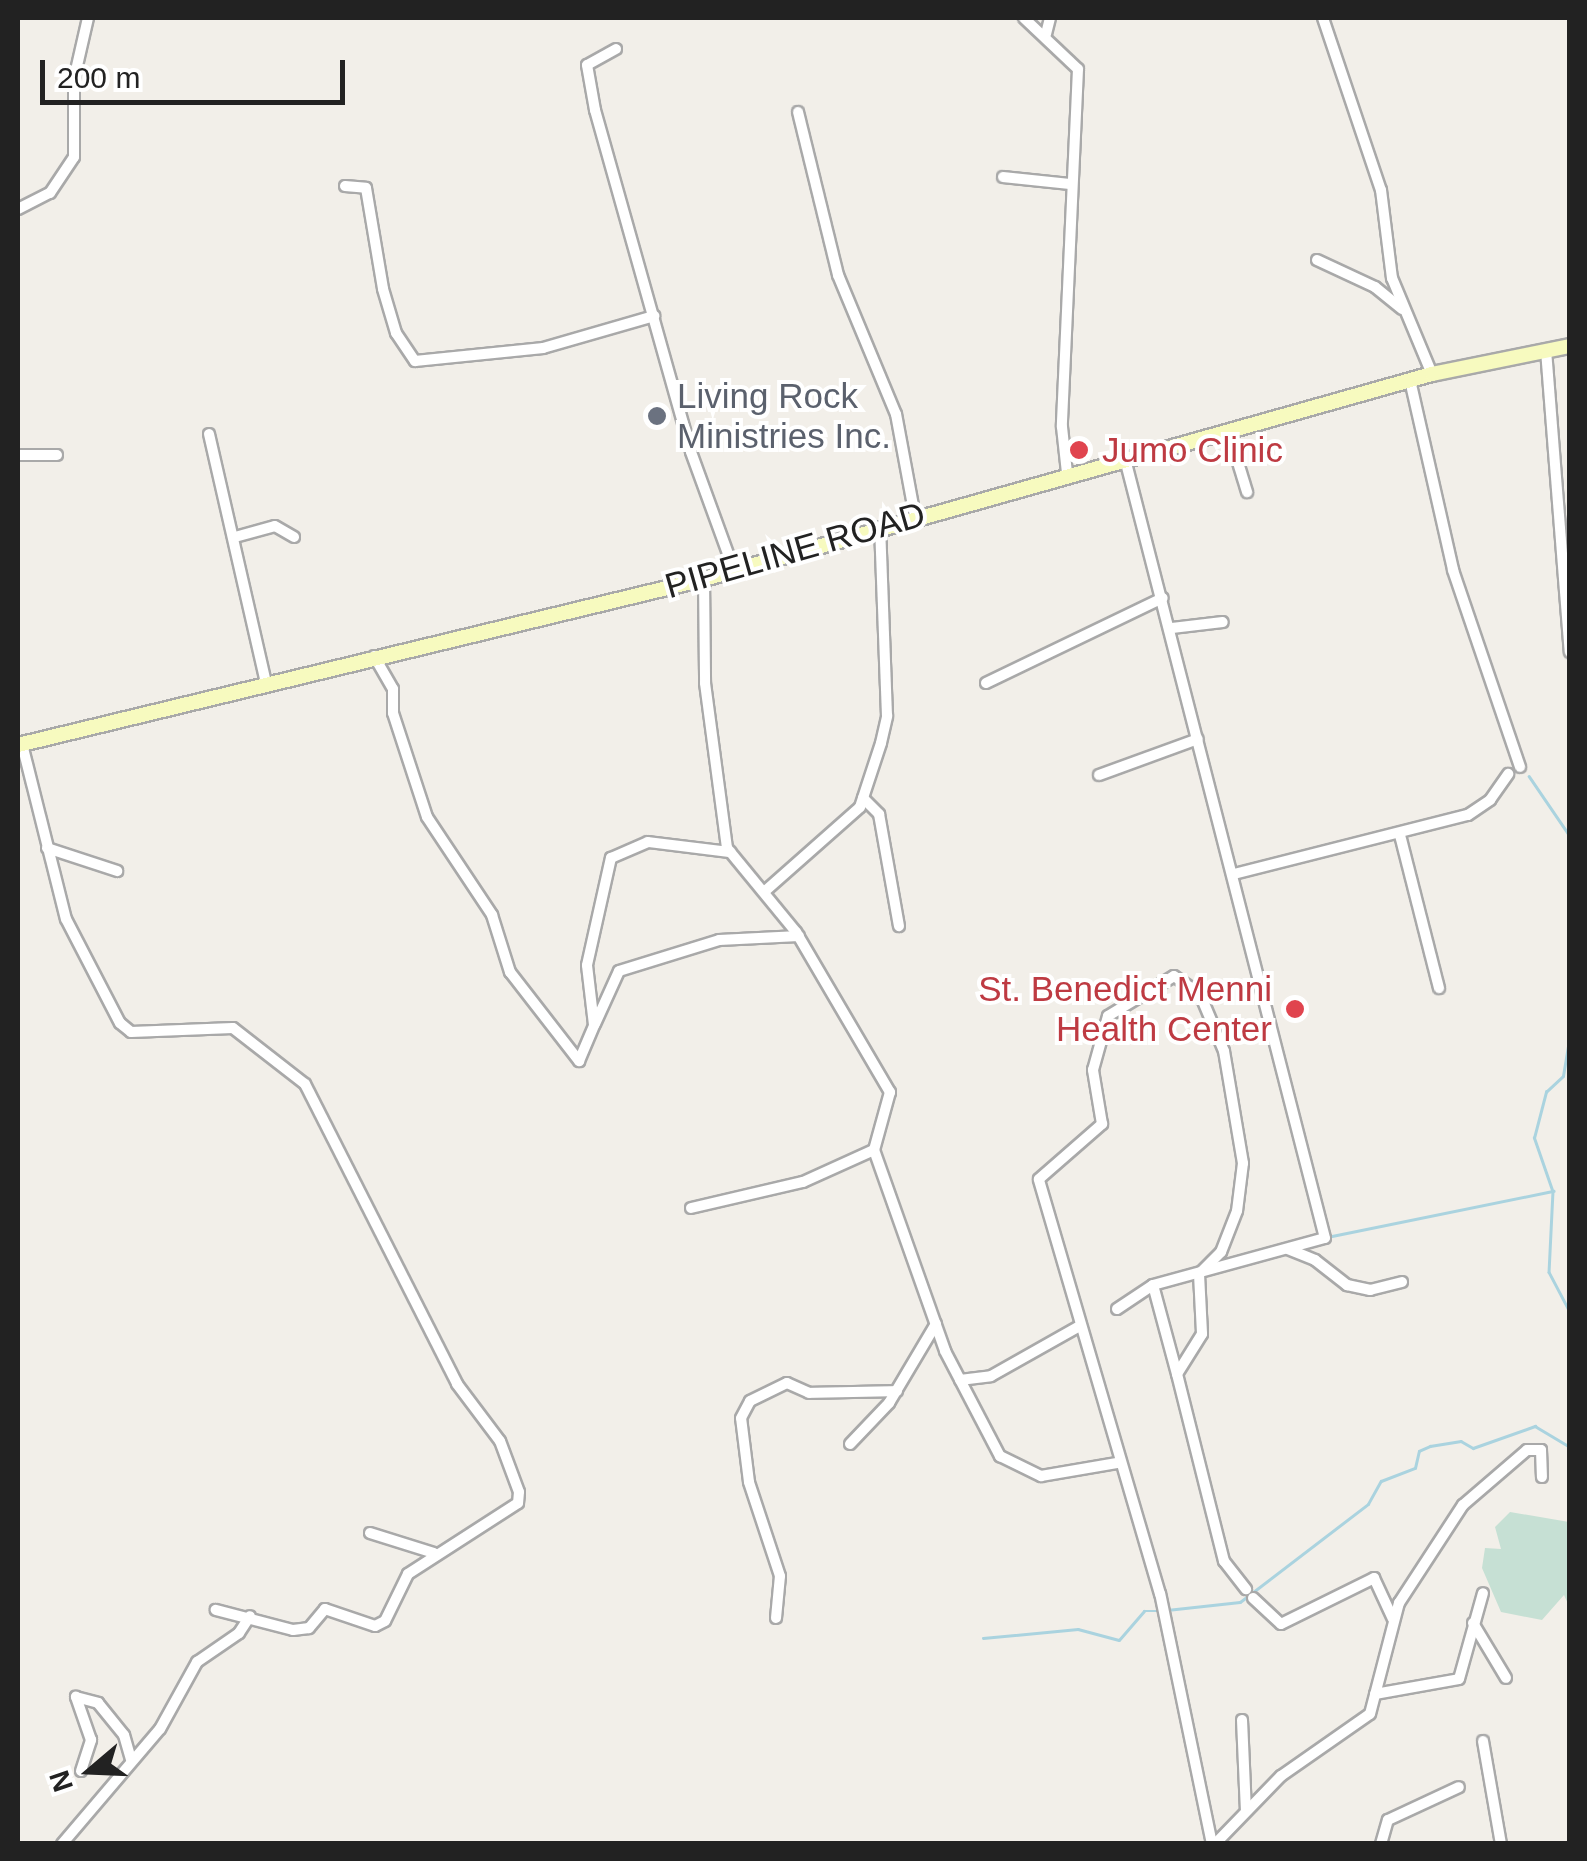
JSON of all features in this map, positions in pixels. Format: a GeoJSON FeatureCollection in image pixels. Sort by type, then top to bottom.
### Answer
{"type":"FeatureCollection","features":[{"type":"Feature","properties":{"kind":"street"},"geometry":{"type":"LineString","coordinates":[[18,209],[50,193],[74,157],[74,80],[88,18]]}},
{"type":"Feature","properties":{"kind":"street"},"geometry":{"type":"LineString","coordinates":[[1024,18],[1046,34],[1078,70],[1062,416],[1067,473]]}},
{"type":"Feature","properties":{"kind":"street"},"geometry":{"type":"LineString","coordinates":[[1046,34],[1050,18]]}},
{"type":"Feature","properties":{"kind":"street"},"geometry":{"type":"LineString","coordinates":[[1324,18],[1381,190],[1392,278],[1432,374]]}},
{"type":"Feature","properties":{"kind":"street"},"geometry":{"type":"LineString","coordinates":[[616,49],[586,65],[608,168],[696,468],[734,570]]}},
{"type":"Feature","properties":{"kind":"street"},"geometry":{"type":"LineString","coordinates":[[798,112],[838,275],[896,414],[915,517]]}},
{"type":"Feature","properties":{"kind":"street"},"geometry":{"type":"LineString","coordinates":[[1002,177],[1070,184]]}},
{"type":"Feature","properties":{"kind":"street"},"geometry":{"type":"LineString","coordinates":[[345,186],[366,188],[383,289],[396,333],[416,361],[543,348],[654,316]]}},
{"type":"Feature","properties":{"kind":"street"},"geometry":{"type":"LineString","coordinates":[[1317,260],[1375,287],[1404,310]]}},
{"type":"Feature","properties":{"kind":"street","name":"PIPELINE ROAD"},"geometry":{"type":"LineString","coordinates":[[19,744],[374,655],[704,579],[1067,473],[1229,433],[1432,374],[1570,346]]}},
{"type":"Feature","properties":{"kind":"street"},"geometry":{"type":"LineString","coordinates":[[1546,350],[1570,652]]}},
{"type":"Feature","properties":{"kind":"street"},"geometry":{"type":"LineString","coordinates":[[1410,380],[1453,570],[1520,767]]}},
{"type":"Feature","properties":{"kind":"street"},"geometry":{"type":"LineString","coordinates":[[1229,433],[1247,492]]}},
{"type":"Feature","properties":{"kind":"street"},"geometry":{"type":"LineString","coordinates":[[209,434],[266,682]]}},
{"type":"Feature","properties":{"kind":"street"},"geometry":{"type":"LineString","coordinates":[[18,455],[58,455]]}},
{"type":"Feature","properties":{"kind":"street"},"geometry":{"type":"LineString","coordinates":[[1116,1309],[1153,1285],[1325,1238],[1172,628],[1125,459]]}},
{"type":"Feature","properties":{"kind":"street"},"geometry":{"type":"LineString","coordinates":[[235,537],[275,526],[294,537]]}},
{"type":"Feature","properties":{"kind":"street"},"geometry":{"type":"LineString","coordinates":[[764,892],[863,798],[887,716],[877,592],[880,527]]}},
{"type":"Feature","properties":{"kind":"street"},"geometry":{"type":"LineString","coordinates":[[704,579],[705,682],[730,852],[799,936],[890,1092],[874,1150],[960,1380],[1000,1456],[1041,1476],[1117,1464]]}},
{"type":"Feature","properties":{"kind":"street"},"geometry":{"type":"LineString","coordinates":[[986,683],[1163,598]]}},
{"type":"Feature","properties":{"kind":"street"},"geometry":{"type":"LineString","coordinates":[[1172,628],[1223,622]]}},
{"type":"Feature","properties":{"kind":"street"},"geometry":{"type":"LineString","coordinates":[[374,655],[393,690],[392,713],[422,806],[492,915],[510,972],[578,1061],[619,970],[719,940],[799,936]]}},
{"type":"Feature","properties":{"kind":"street"},"geometry":{"type":"LineString","coordinates":[[1099,775],[1198,739]]}},
{"type":"Feature","properties":{"kind":"street"},"geometry":{"type":"LineString","coordinates":[[19,744],[66,919],[120,1023],[131,1032],[233,1028],[305,1084],[457,1384],[500,1441],[514,1473],[518,1503],[434,1553],[408,1574],[385,1621],[375,1626],[325,1610],[309,1628],[292,1630],[267,1627],[250,1616],[216,1610]]}},
{"type":"Feature","properties":{"kind":"street"},"geometry":{"type":"LineString","coordinates":[[1234,874],[1400,835],[1481,808],[1508,774]]}},
{"type":"Feature","properties":{"kind":"street"},"geometry":{"type":"LineString","coordinates":[[863,798],[879,814],[900,926]]}},
{"type":"Feature","properties":{"kind":"street"},"geometry":{"type":"LineString","coordinates":[[712,847],[726,832]]}},
{"type":"Feature","properties":{"kind":"street"},"geometry":{"type":"LineString","coordinates":[[1400,835],[1440,988]]}},
{"type":"Feature","properties":{"kind":"street"},"geometry":{"type":"LineString","coordinates":[[594,1025],[588,965],[611,858],[648,842],[730,852]]}},
{"type":"Feature","properties":{"kind":"street"},"geometry":{"type":"LineString","coordinates":[[47,848],[117,871]]}},
{"type":"Feature","properties":{"kind":"street"},"geometry":{"type":"LineString","coordinates":[[1177,1374],[1202,1334],[1199,1274],[1222,1252],[1237,1211],[1243,1163],[1224,1050],[1200,994],[1174,976],[1108,1016],[1093,1070],[1102,1124],[1039,1179],[1117,1464],[1160,1594],[1214,1844]]}},
{"type":"Feature","properties":{"kind":"street"},"geometry":{"type":"LineString","coordinates":[[691,1208],[803,1182],[874,1150]]}},
{"type":"Feature","properties":{"kind":"street"},"geometry":{"type":"LineString","coordinates":[[1286,1249],[1315,1260],[1346,1286],[1370,1290],[1402,1282]]}},
{"type":"Feature","properties":{"kind":"street"},"geometry":{"type":"LineString","coordinates":[[1153,1285],[1224,1560],[1249,1594],[1281,1624],[1374,1578],[1393,1620]]}},
{"type":"Feature","properties":{"kind":"street"},"geometry":{"type":"LineString","coordinates":[[850,1444],[897,1391],[936,1324]]}},
{"type":"Feature","properties":{"kind":"street"},"geometry":{"type":"LineString","coordinates":[[960,1380],[991,1376],[1078,1326]]}},
{"type":"Feature","properties":{"kind":"street"},"geometry":{"type":"LineString","coordinates":[[776,1618],[780,1576],[750,1482],[741,1418],[750,1401],[787,1383],[808,1393],[897,1391]]}},
{"type":"Feature","properties":{"kind":"street"},"geometry":{"type":"LineString","coordinates":[[1214,1844],[1281,1776],[1370,1714],[1393,1645],[1393,1620],[1406,1586],[1462,1505],[1527,1450],[1541,1450],[1542,1477]]}},
{"type":"Feature","properties":{"kind":"street"},"geometry":{"type":"LineString","coordinates":[[370,1533],[434,1553]]}},
{"type":"Feature","properties":{"kind":"street"},"geometry":{"type":"LineString","coordinates":[[1376,1694],[1459,1678],[1483,1593]]}},
{"type":"Feature","properties":{"kind":"street"},"geometry":{"type":"LineString","coordinates":[[62,1844],[160,1729],[197,1662],[239,1633],[250,1616]]}},
{"type":"Feature","properties":{"kind":"street"},"geometry":{"type":"LineString","coordinates":[[1472,1623],[1506,1678]]}},
{"type":"Feature","properties":{"kind":"street"},"geometry":{"type":"LineString","coordinates":[[82,1771],[91,1740],[76,1697],[98,1703],[124,1736],[131,1759]]}},
{"type":"Feature","properties":{"kind":"street"},"geometry":{"type":"LineString","coordinates":[[1242,1720],[1246,1810]]}},
{"type":"Feature","properties":{"kind":"street"},"geometry":{"type":"LineString","coordinates":[[1483,1741],[1501,1844]]}},
{"type":"Feature","properties":{"kind":"street"},"geometry":{"type":"LineString","coordinates":[[1381,1844],[1388,1820],[1459,1787]]}},
{"type":"Feature","properties":{"kind":"green space"},"geometry":{"type":"Polygon","coordinates":[[[1510,1512],[1569,1522],[1569,1606],[1564,1595],[1542,1620],[1501,1612],[1482,1568],[1485,1548],[1501,1549],[1495,1527],[1510,1512]]]}},
{"type":"Feature","properties":{"kind":"waterway"},"geometry":{"type":"LineString","coordinates":[[1529,776],[1570,836]]}},
{"type":"Feature","properties":{"kind":"waterway"},"geometry":{"type":"LineString","coordinates":[[1552,1190],[1534,1138],[1546,1092],[1563,1076],[1570,1034]]}},
{"type":"Feature","properties":{"kind":"waterway"},"geometry":{"type":"LineString","coordinates":[[1332,1236],[1553,1191],[1549,1272],[1570,1312]]}},
{"type":"Feature","properties":{"kind":"waterway"},"geometry":{"type":"LineString","coordinates":[[1167,1610],[1240,1602],[1368,1504],[1381,1481],[1415,1468],[1419,1451],[1430,1446],[1461,1441],[1473,1448],[1535,1426],[1570,1447]]}},
{"type":"Feature","properties":{"kind":"waterway"},"geometry":{"type":"LineString","coordinates":[[983,1638],[1078,1629],[1119,1640],[1144,1611],[1159,1611]]}},
{"type":"Feature","properties":{"kind":"place","name":"Living Rock Ministries Inc."},"geometry":{"type":"Point","coordinates":[657,416]}},
{"type":"Feature","properties":{"kind":"place","name":"Jumo Clinic"},"geometry":{"type":"Point","coordinates":[1079,450]}},
{"type":"Feature","properties":{"kind":"place","name":"St. Benedict Menni Health Center"},"geometry":{"type":"Point","coordinates":[1295,1009]}}]}
